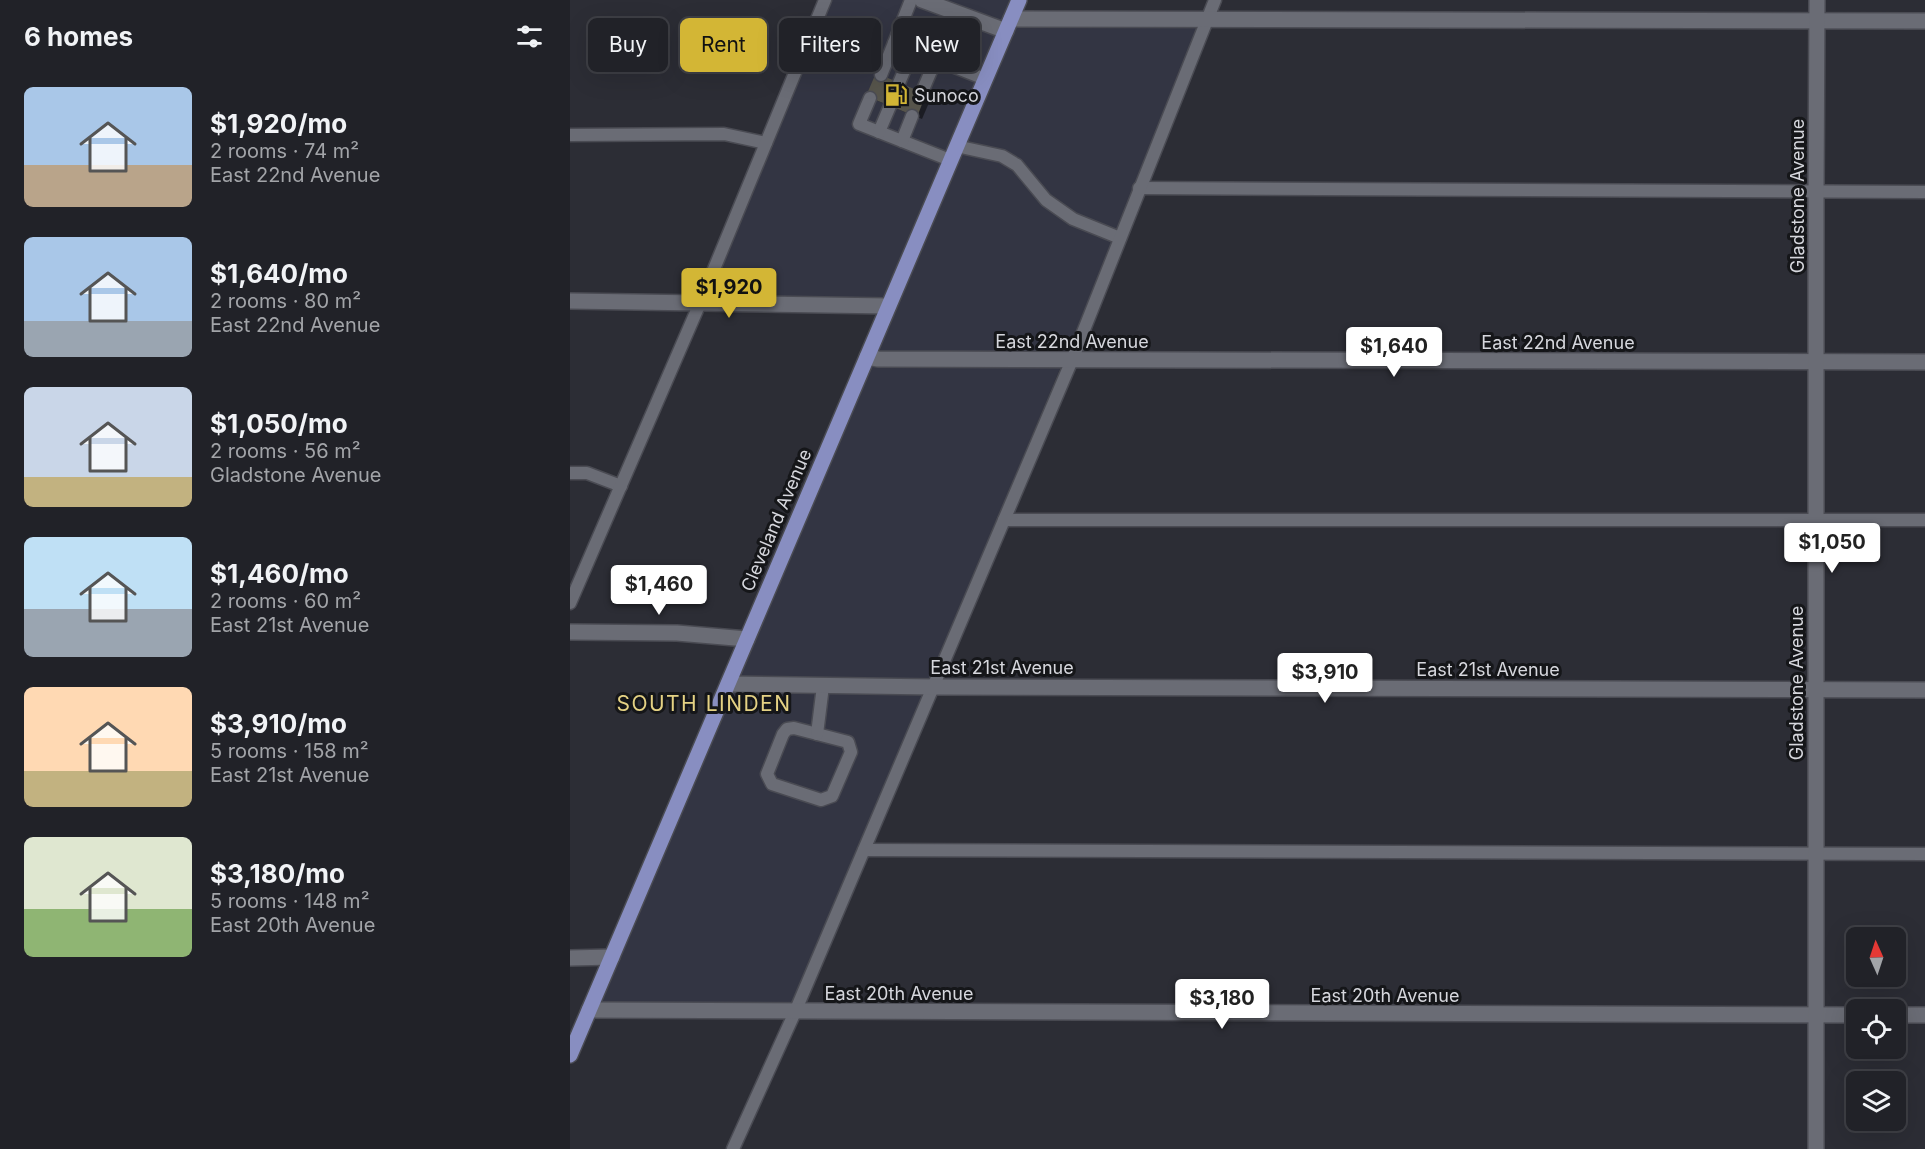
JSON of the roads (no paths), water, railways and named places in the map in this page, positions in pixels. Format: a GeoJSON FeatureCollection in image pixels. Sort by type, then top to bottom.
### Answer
{"type":"FeatureCollection","features":[{"type":"Feature","properties":{"kind":"main road","name":"Cleveland Avenue"},"geometry":{"type":"LineString","coordinates":[[570,1055],[1018,0]]}},
{"type":"Feature","properties":{"kind":"street"},"geometry":{"type":"LineString","coordinates":[[922,0],[1008,25],[1206,21],[1925,21]]}},
{"type":"Feature","properties":{"kind":"street","name":"Gladstone Avenue"},"geometry":{"type":"LineString","coordinates":[[1816,1149],[1817,0]]}},
{"type":"Feature","properties":{"kind":"street"},"geometry":{"type":"LineString","coordinates":[[570,301],[888,306]]}},
{"type":"Feature","properties":{"kind":"street","name":"East 22nd Avenue"},"geometry":{"type":"LineString","coordinates":[[867,357],[878,359],[1072,360],[1925,362]]}},
{"type":"Feature","properties":{"kind":"street"},"geometry":{"type":"LineString","coordinates":[[570,632],[677,633],[747,639]]}},
{"type":"Feature","properties":{"kind":"street","name":"East 21st Avenue"},"geometry":{"type":"LineString","coordinates":[[728,684],[934,687],[1925,690]]}},
{"type":"Feature","properties":{"kind":"street"},"geometry":{"type":"LineString","coordinates":[[570,958],[612,957]]}},
{"type":"Feature","properties":{"kind":"street","name":"East 20th Avenue"},"geometry":{"type":"LineString","coordinates":[[589,1010],[1846,1015]]}},
{"type":"Feature","properties":{"kind":"street"},"geometry":{"type":"LineString","coordinates":[[1906,1015],[1925,1015]]}},
{"type":"Feature","properties":{"kind":"lane"},"geometry":{"type":"LineString","coordinates":[[570,603],[700,303],[825,0]]}},
{"type":"Feature","properties":{"kind":"lane"},"geometry":{"type":"LineString","coordinates":[[904,18],[911,0]]}},
{"type":"Feature","properties":{"kind":"lane"},"geometry":{"type":"LineString","coordinates":[[733,1149],[795,1012],[1072,360],[1215,0]]}},
{"type":"Feature","properties":{"kind":"lane"},"geometry":{"type":"LineString","coordinates":[[880,75],[893,45]]}},
{"type":"Feature","properties":{"kind":"lane"},"geometry":{"type":"LineString","coordinates":[[899,82],[903,72]]}},
{"type":"Feature","properties":{"kind":"lane"},"geometry":{"type":"LineString","coordinates":[[922,92],[930,72]]}},
{"type":"Feature","properties":{"kind":"lane"},"geometry":{"type":"LineString","coordinates":[[968,72],[985,79]]}},
{"type":"Feature","properties":{"kind":"lane"},"geometry":{"type":"LineString","coordinates":[[870,98],[859,124],[902,141],[952,153],[1002,156],[1017,165],[1046,200],[1072,219],[1120,238]]}},
{"type":"Feature","properties":{"kind":"lane"},"geometry":{"type":"LineString","coordinates":[[879,132],[890,106]]}},
{"type":"Feature","properties":{"kind":"lane"},"geometry":{"type":"LineString","coordinates":[[902,141],[912,116]]}},
{"type":"Feature","properties":{"kind":"lane"},"geometry":{"type":"LineString","coordinates":[[570,135],[724,134],[766,143]]}},
{"type":"Feature","properties":{"kind":"lane"},"geometry":{"type":"LineString","coordinates":[[1140,189],[1925,192]]}},
{"type":"Feature","properties":{"kind":"lane"},"geometry":{"type":"LineString","coordinates":[[570,473],[587,473],[621,486]]}},
{"type":"Feature","properties":{"kind":"lane"},"geometry":{"type":"LineString","coordinates":[[1004,520],[1925,520]]}},
{"type":"Feature","properties":{"kind":"lane"},"geometry":{"type":"LineString","coordinates":[[818,734],[823,686]]}},
{"type":"Feature","properties":{"kind":"lane"},"geometry":{"type":"LineString","coordinates":[[794,728],[818,734],[848,742],[850,747],[851,752],[832,796],[821,800],[772,784],[767,774],[783,734],[788,729],[794,728]]}},
{"type":"Feature","properties":{"kind":"lane"},"geometry":{"type":"LineString","coordinates":[[864,850],[1925,854]]}},
{"type":"Feature","properties":{"kind":"place","name":"Sunoco"},"geometry":{"type":"Point","coordinates":[896,95]}},
{"type":"Feature","properties":{"kind":"district","name":"SOUTH LINDEN"},"geometry":{"type":"Point","coordinates":[704,703]}}]}
